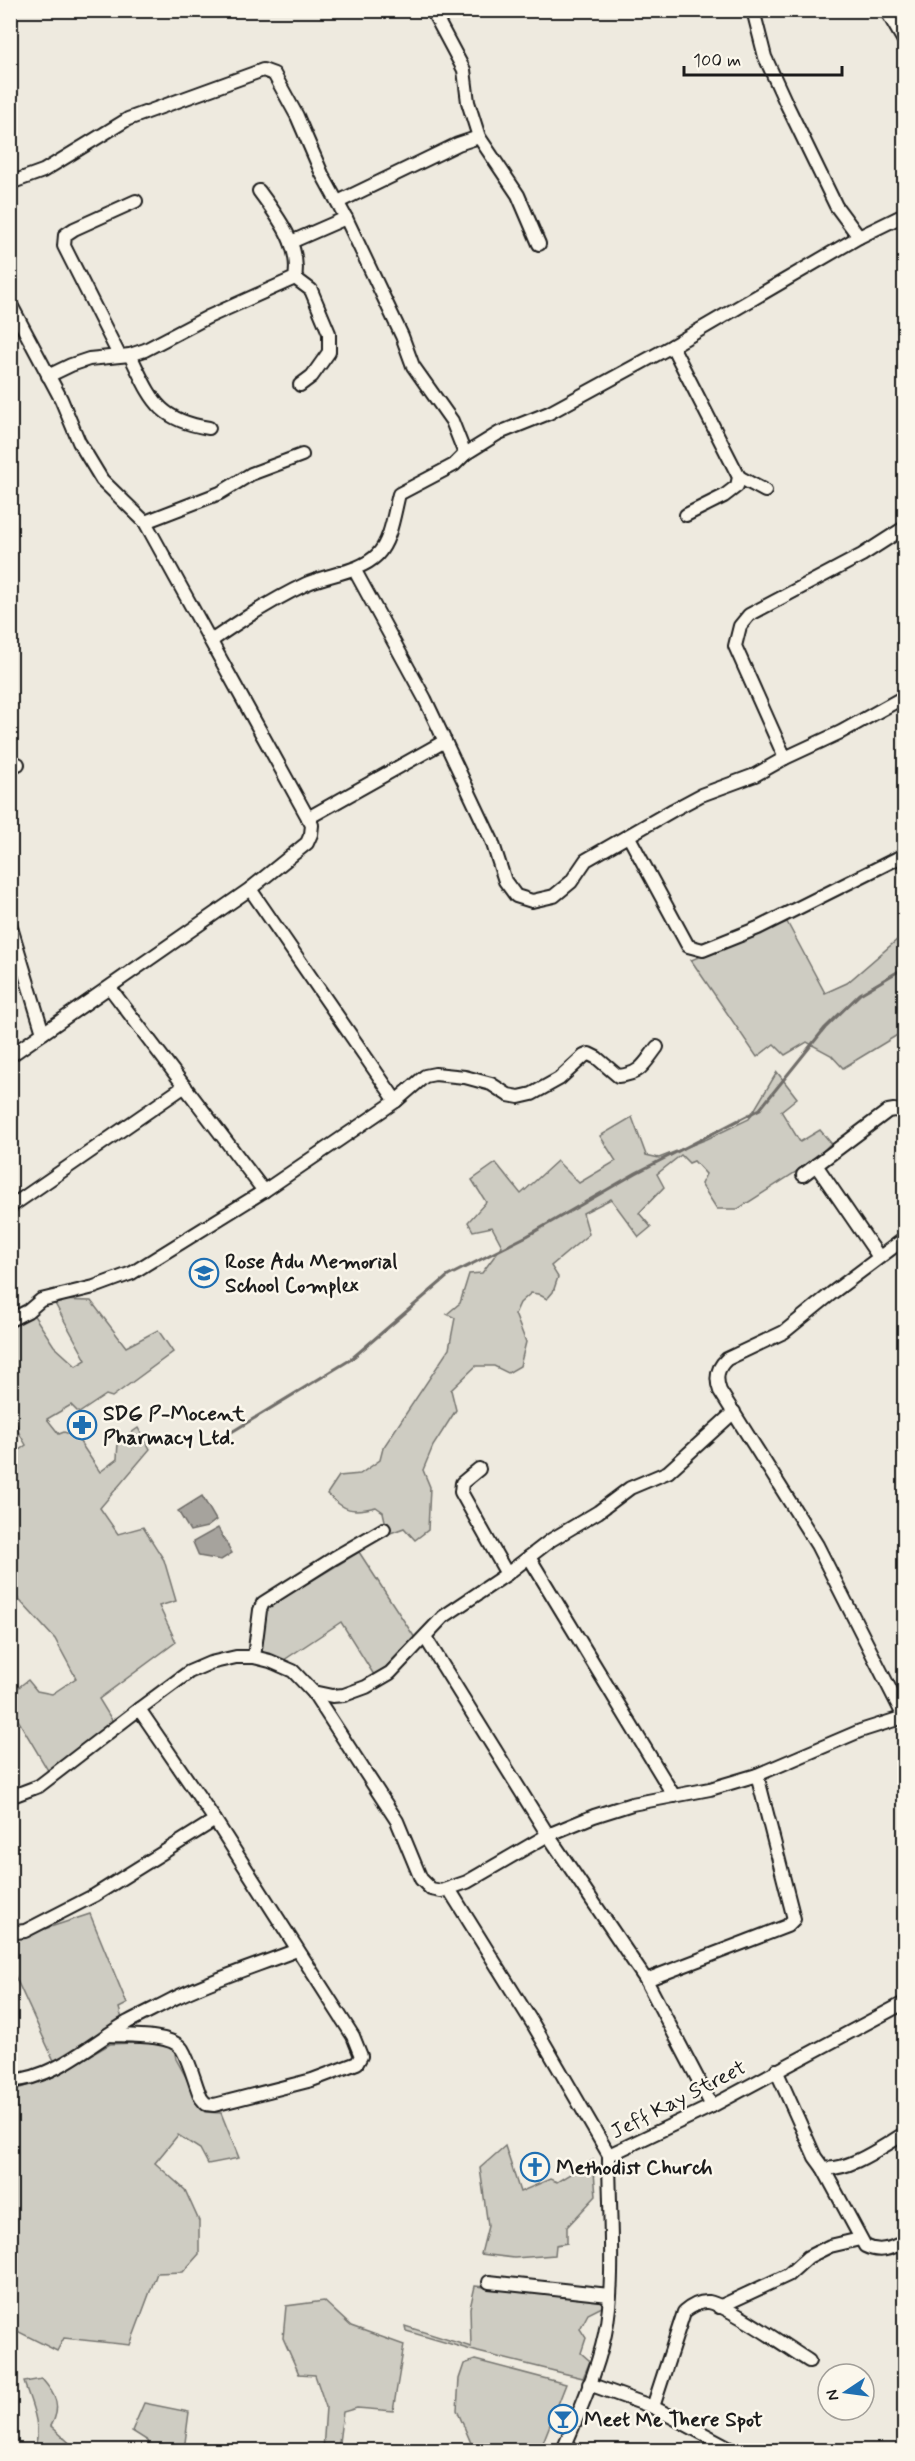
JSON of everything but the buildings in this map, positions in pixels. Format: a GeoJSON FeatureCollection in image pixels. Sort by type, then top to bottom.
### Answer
{"type":"FeatureCollection","features":[{"type":"Feature","properties":{"kind":"street"},"geometry":{"type":"LineString","coordinates":[[432,10],[464,70],[468,102],[479,137],[518,195],[539,244]]}},
{"type":"Feature","properties":{"kind":"street"},"geometry":{"type":"LineString","coordinates":[[753,10],[765,57],[786,103],[836,206],[859,237]]}},
{"type":"Feature","properties":{"kind":"street"},"geometry":{"type":"LineString","coordinates":[[886,10],[904,41]]}},
{"type":"Feature","properties":{"kind":"street"},"geometry":{"type":"LineString","coordinates":[[10,183],[51,166],[128,119],[263,70],[274,74],[346,218],[402,336],[413,366],[452,421],[465,454]]}},
{"type":"Feature","properties":{"kind":"street"},"geometry":{"type":"LineString","coordinates":[[338,202],[458,144],[479,137]]}},
{"type":"Feature","properties":{"kind":"street"},"geometry":{"type":"LineString","coordinates":[[259,191],[291,242],[296,256],[295,278]]}},
{"type":"Feature","properties":{"kind":"street"},"geometry":{"type":"LineString","coordinates":[[136,201],[74,229],[65,235],[64,246],[125,355],[157,406],[171,417],[186,424],[209,428]]}},
{"type":"Feature","properties":{"kind":"street"},"geometry":{"type":"LineString","coordinates":[[211,641],[241,620],[307,584],[331,574],[354,569],[376,556],[385,544],[399,494],[454,465],[465,454],[499,433],[549,413],[672,346],[859,237],[904,214]]}},
{"type":"Feature","properties":{"kind":"street"},"geometry":{"type":"LineString","coordinates":[[291,242],[346,218]]}},
{"type":"Feature","properties":{"kind":"street"},"geometry":{"type":"LineString","coordinates":[[48,376],[71,364],[89,359],[125,355],[295,278]]}},
{"type":"Feature","properties":{"kind":"street"},"geometry":{"type":"LineString","coordinates":[[295,278],[311,290],[329,333],[329,352],[312,375],[300,384]]}},
{"type":"Feature","properties":{"kind":"street"},"geometry":{"type":"LineString","coordinates":[[10,303],[61,399],[79,442],[102,480],[145,522],[312,825],[307,843],[250,889],[10,1056]]}},
{"type":"Feature","properties":{"kind":"street"},"geometry":{"type":"LineString","coordinates":[[672,346],[739,477],[765,492]]}},
{"type":"Feature","properties":{"kind":"street"},"geometry":{"type":"LineString","coordinates":[[145,522],[220,493],[251,474],[302,455]]}},
{"type":"Feature","properties":{"kind":"street"},"geometry":{"type":"LineString","coordinates":[[686,515],[724,496],[737,486],[739,477]]}},
{"type":"Feature","properties":{"kind":"street"},"geometry":{"type":"LineString","coordinates":[[785,758],[735,646],[740,626],[749,615],[862,555],[904,528]]}},
{"type":"Feature","properties":{"kind":"street"},"geometry":{"type":"LineString","coordinates":[[354,569],[425,699],[492,841],[505,880],[516,896],[532,901],[554,896],[571,882],[586,860],[701,795],[755,775],[841,732],[904,696]]}},
{"type":"Feature","properties":{"kind":"street"},"geometry":{"type":"LineString","coordinates":[[309,818],[445,741]]}},
{"type":"Feature","properties":{"kind":"street"},"geometry":{"type":"LineString","coordinates":[[629,837],[688,946],[703,950],[758,928],[904,855]]}},
{"type":"Feature","properties":{"kind":"street"},"geometry":{"type":"LineString","coordinates":[[250,889],[396,1101]]}},
{"type":"Feature","properties":{"kind":"street"},"geometry":{"type":"LineString","coordinates":[[10,924],[43,1033]]}},
{"type":"Feature","properties":{"kind":"street"},"geometry":{"type":"LineString","coordinates":[[110,987],[264,1191]]}},
{"type":"Feature","properties":{"kind":"street"},"geometry":{"type":"LineString","coordinates":[[10,1320],[28,1311],[41,1300],[94,1287],[132,1273],[264,1191],[396,1101],[425,1076],[435,1074],[465,1077],[491,1084],[508,1095],[519,1097],[532,1094],[559,1079],[584,1056],[590,1054],[618,1076],[638,1073],[657,1047]]}},
{"type":"Feature","properties":{"kind":"street"},"geometry":{"type":"LineString","coordinates":[[10,1207],[185,1086]]}},
{"type":"Feature","properties":{"kind":"street"},"geometry":{"type":"LineString","coordinates":[[802,1175],[888,1111],[904,1112]]}},
{"type":"Feature","properties":{"kind":"street"},"geometry":{"type":"LineString","coordinates":[[816,1165],[879,1257]]}},
{"type":"Feature","properties":{"kind":"street"},"geometry":{"type":"LineString","coordinates":[[10,1797],[39,1786],[189,1672],[210,1663],[236,1657],[254,1657],[293,1671],[313,1692],[397,1821],[421,1879],[431,1888],[441,1891],[467,1882],[548,1835],[594,1816],[632,1804],[710,1789],[757,1775],[860,1731],[904,1716],[817,1545],[716,1381],[720,1365],[727,1359],[784,1332],[904,1239]]}},
{"type":"Feature","properties":{"kind":"street"},"geometry":{"type":"LineString","coordinates":[[313,1692],[332,1696],[344,1695],[366,1687],[390,1672],[443,1617],[630,1488],[668,1472],[734,1412]]}},
{"type":"Feature","properties":{"kind":"street"},"geometry":{"type":"LineString","coordinates":[[478,1469],[462,1483],[461,1492],[507,1574]]}},
{"type":"Feature","properties":{"kind":"street"},"geometry":{"type":"LineString","coordinates":[[254,1657],[260,1610],[263,1603],[384,1529]]}},
{"type":"Feature","properties":{"kind":"street"},"geometry":{"type":"LineString","coordinates":[[529,1557],[674,1796]]}},
{"type":"Feature","properties":{"kind":"street"},"geometry":{"type":"LineString","coordinates":[[425,1637],[548,1835],[646,1980],[712,2106]]}},
{"type":"Feature","properties":{"kind":"street"},"geometry":{"type":"LineString","coordinates":[[108,2035],[172,2041],[181,2049],[201,2098],[206,2103],[214,2105],[312,2080],[357,2063],[361,2056],[359,2046],[215,1820],[139,1709]]}},
{"type":"Feature","properties":{"kind":"street"},"geometry":{"type":"LineString","coordinates":[[646,1980],[787,1926],[794,1919],[757,1775]]}},
{"type":"Feature","properties":{"kind":"street"},"geometry":{"type":"LineString","coordinates":[[10,1929],[16,1932],[25,1931],[95,1896],[215,1820]]}},
{"type":"Feature","properties":{"kind":"street"},"geometry":{"type":"LineString","coordinates":[[449,1889],[533,2024],[609,2156]]}},
{"type":"Feature","properties":{"kind":"street"},"geometry":{"type":"LineString","coordinates":[[10,2081],[50,2072],[108,2035],[201,1985],[297,1950]]}},
{"type":"Feature","properties":{"kind":"street","name":"Jeff Kay Street"},"geometry":{"type":"LineString","coordinates":[[563,2451],[580,2411],[605,2334],[609,2295],[609,2156],[712,2106],[776,2070],[904,2005]]}},
{"type":"Feature","properties":{"kind":"street"},"geometry":{"type":"LineString","coordinates":[[776,2070],[815,2157],[865,2246],[874,2251],[894,2247],[904,2242]]}},
{"type":"Feature","properties":{"kind":"street"},"geometry":{"type":"LineString","coordinates":[[823,2168],[834,2169],[848,2165],[904,2134]]}},
{"type":"Feature","properties":{"kind":"street"},"geometry":{"type":"LineString","coordinates":[[719,2307],[788,2275],[808,2257],[830,2246],[860,2239]]}},
{"type":"Feature","properties":{"kind":"street"},"geometry":{"type":"LineString","coordinates":[[489,2282],[609,2295]]}},
{"type":"Feature","properties":{"kind":"street"},"geometry":{"type":"LineString","coordinates":[[653,2407],[684,2312],[693,2304],[709,2302],[808,2361]]}},
{"type":"Feature","properties":{"kind":"street"},"geometry":{"type":"LineString","coordinates":[[589,2384],[653,2407],[734,2451]]}},
{"type":"Feature","properties":{"kind":"shaded area"},"geometry":{"type":"Polygon","coordinates":[[[787,922],[825,993],[847,983],[904,934],[904,1031],[843,1068],[831,1055],[807,1042],[785,1055],[774,1044],[757,1057],[691,960],[787,922]]]}},
{"type":"Feature","properties":{"kind":"shaded area"},"geometry":{"type":"Polygon","coordinates":[[[777,1072],[797,1098],[781,1111],[800,1142],[820,1130],[831,1143],[813,1161],[738,1209],[717,1209],[701,1184],[706,1174],[694,1161],[689,1163],[681,1155],[657,1174],[664,1187],[639,1213],[651,1227],[639,1237],[611,1199],[583,1213],[589,1234],[551,1266],[558,1277],[553,1292],[547,1299],[531,1293],[520,1303],[515,1314],[526,1342],[520,1366],[508,1373],[494,1366],[476,1366],[451,1390],[456,1410],[433,1446],[423,1470],[430,1487],[428,1530],[415,1540],[404,1528],[388,1534],[383,1512],[376,1507],[360,1510],[349,1509],[327,1494],[339,1476],[360,1474],[380,1460],[383,1448],[449,1349],[455,1318],[447,1314],[460,1303],[469,1274],[482,1273],[502,1246],[492,1227],[473,1231],[468,1222],[486,1202],[472,1180],[496,1163],[521,1194],[557,1161],[579,1183],[616,1161],[600,1136],[632,1117],[646,1155],[659,1158],[749,1119],[777,1072]]]}},
{"type":"Feature","properties":{"kind":"shaded area"},"geometry":{"type":"Polygon","coordinates":[[[53,1300],[91,1301],[126,1347],[158,1330],[173,1352],[112,1397],[106,1395],[79,1413],[71,1405],[47,1419],[59,1434],[64,1432],[76,1436],[100,1472],[117,1459],[118,1442],[138,1428],[150,1449],[100,1508],[118,1534],[143,1527],[164,1560],[176,1601],[159,1606],[176,1642],[99,1699],[115,1725],[50,1774],[11,1708],[11,1693],[28,1680],[37,1691],[52,1694],[76,1678],[55,1639],[11,1591],[11,1456],[26,1445],[11,1419],[11,1325],[33,1314],[54,1346],[76,1366],[86,1360],[53,1300]]]}},
{"type":"Feature","properties":{"kind":"shaded area"},"geometry":{"type":"Polygon","coordinates":[[[202,1496],[216,1520],[207,1527],[190,1531],[178,1511],[202,1496]]]}},
{"type":"Feature","properties":{"kind":"shaded area"},"geometry":{"type":"Polygon","coordinates":[[[218,1528],[232,1553],[221,1560],[199,1556],[193,1542],[218,1528]]]}},
{"type":"Feature","properties":{"kind":"shaded area"},"geometry":{"type":"Polygon","coordinates":[[[359,1552],[415,1638],[385,1668],[374,1675],[341,1622],[284,1660],[268,1656],[260,1650],[265,1609],[359,1552]]]}},
{"type":"Feature","properties":{"kind":"shaded area"},"geometry":{"type":"Polygon","coordinates":[[[90,1914],[127,2004],[119,2008],[122,2019],[56,2065],[14,1974],[11,1975],[11,1940],[90,1914]]]}},
{"type":"Feature","properties":{"kind":"shaded area"},"geometry":{"type":"Polygon","coordinates":[[[156,2042],[174,2049],[176,2059],[205,2112],[221,2113],[239,2158],[208,2164],[200,2149],[178,2135],[155,2163],[185,2190],[199,2221],[199,2254],[183,2272],[157,2273],[130,2345],[64,2338],[57,2351],[19,2332],[11,2322],[11,2091],[53,2077],[110,2044],[156,2042]]]}},
{"type":"Feature","properties":{"kind":"shaded area"},"geometry":{"type":"Polygon","coordinates":[[[505,2146],[520,2192],[550,2179],[557,2182],[593,2160],[596,2196],[567,2227],[567,2243],[556,2245],[555,2255],[514,2258],[481,2254],[488,2226],[480,2168],[505,2146]]]}},
{"type":"Feature","properties":{"kind":"shaded area"},"geometry":{"type":"Polygon","coordinates":[[[475,2286],[605,2299],[604,2306],[588,2314],[580,2329],[586,2338],[581,2353],[590,2361],[583,2378],[478,2352],[406,2331],[405,2326],[471,2347],[470,2308],[475,2286]]]}},
{"type":"Feature","properties":{"kind":"shaded area"},"geometry":{"type":"Polygon","coordinates":[[[324,2301],[351,2326],[404,2345],[393,2411],[357,2408],[343,2412],[338,2450],[323,2450],[326,2407],[315,2375],[299,2374],[283,2338],[286,2306],[324,2301]]]}},
{"type":"Feature","properties":{"kind":"shaded area"},"geometry":{"type":"Polygon","coordinates":[[[475,2360],[566,2384],[540,2450],[474,2450],[457,2410],[459,2379],[464,2364],[475,2360]]]}},
{"type":"Feature","properties":{"kind":"shaded area"},"geometry":{"type":"Polygon","coordinates":[[[42,2379],[56,2401],[56,2413],[51,2426],[77,2450],[34,2450],[37,2424],[24,2382],[42,2379]]]}},
{"type":"Feature","properties":{"kind":"shaded area"},"geometry":{"type":"Polygon","coordinates":[[[144,2403],[189,2412],[184,2450],[151,2450],[148,2441],[132,2431],[144,2403]]]}},
{"type":"Feature","properties":{"kind":"waterway"},"geometry":{"type":"LineString","coordinates":[[225,1436],[350,1360],[448,1276],[527,1236],[636,1173],[760,1109],[825,1028],[860,994],[904,968]]}},
{"type":"Feature","properties":{"kind":"place","name":"Rose Adu Memorial School Complex"},"geometry":{"type":"Point","coordinates":[204,1273]}},
{"type":"Feature","properties":{"kind":"place","name":"SDG P-Mocent Pharmacy Ltd."},"geometry":{"type":"Point","coordinates":[82,1425]}},
{"type":"Feature","properties":{"kind":"place","name":"Methodist Church"},"geometry":{"type":"Point","coordinates":[535,2167]}},
{"type":"Feature","properties":{"kind":"place","name":"Meet Me There Spot"},"geometry":{"type":"Point","coordinates":[563,2419]}}]}
